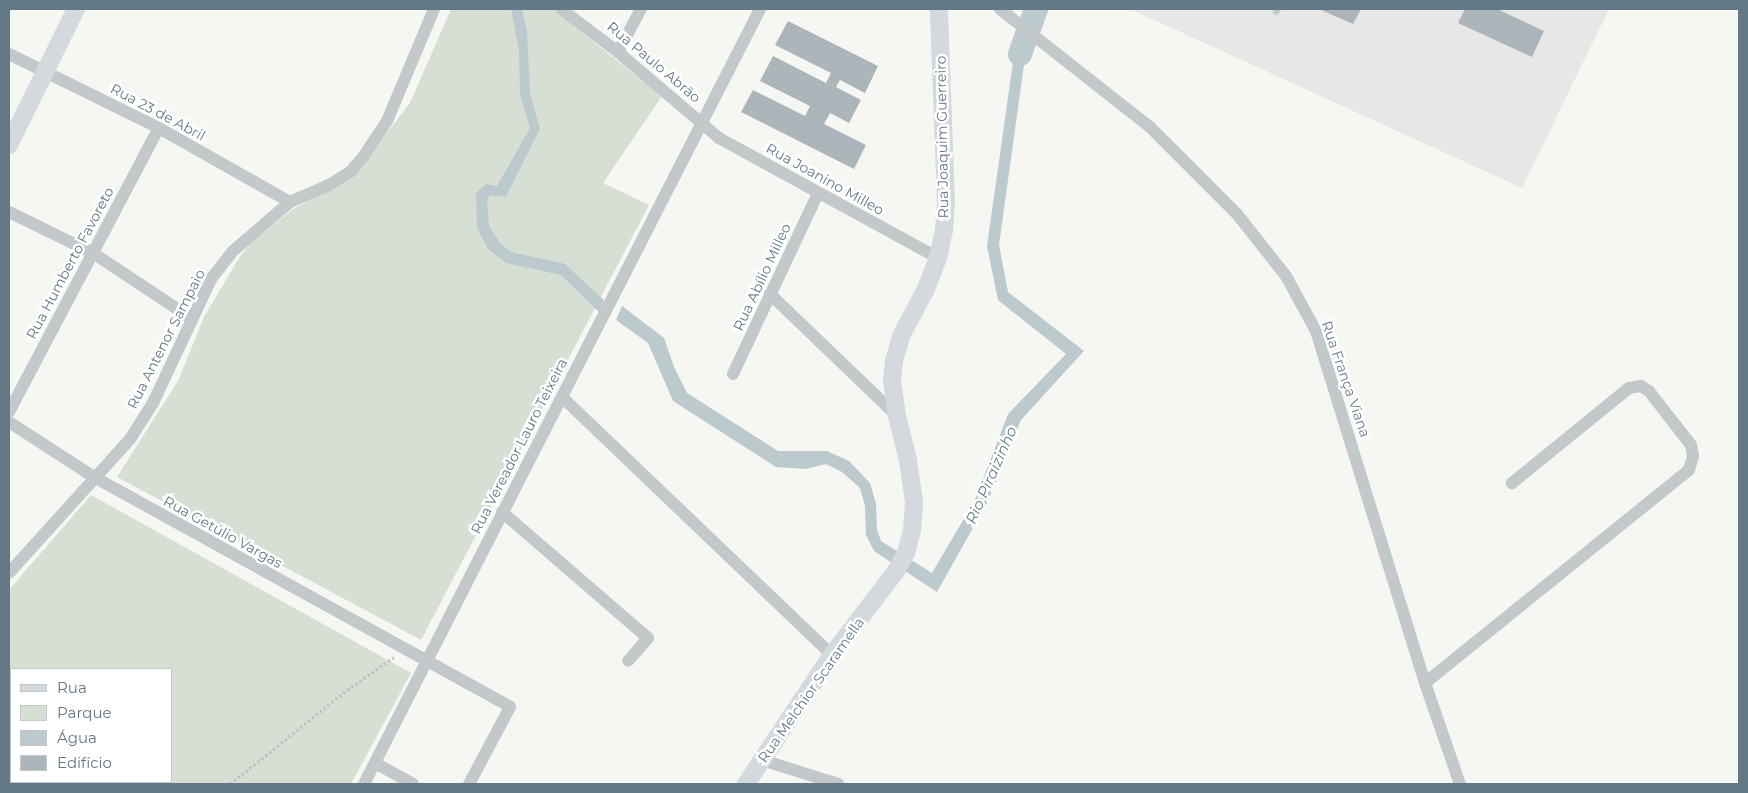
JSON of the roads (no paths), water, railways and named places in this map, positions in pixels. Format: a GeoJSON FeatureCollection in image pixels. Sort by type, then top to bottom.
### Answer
{"type":"FeatureCollection","features":[{"type":"Feature","properties":{"kind":"street"},"geometry":{"type":"LineString","coordinates":[[9,145],[76,9]]}},
{"type":"Feature","properties":{"kind":"street","name":"Rua Antenor Sampaio"},"geometry":{"type":"LineString","coordinates":[[9,573],[130,439],[153,404],[191,318],[211,279],[234,251],[290,202],[329,185],[350,172],[364,157],[387,121],[434,9]]}},
{"type":"Feature","properties":{"kind":"street","name":"Rua Paulo Abrão"},"geometry":{"type":"LineString","coordinates":[[561,9],[618,52],[702,122]]}},
{"type":"Feature","properties":{"kind":"street"},"geometry":{"type":"LineString","coordinates":[[618,52],[641,9]]}},
{"type":"Feature","properties":{"kind":"street","name":"Rua Vereador Lauro Teixeira"},"geometry":{"type":"LineString","coordinates":[[364,784],[760,9]]}},
{"type":"Feature","properties":{"kind":"street","name":"Rua Joaquim Guerreiro"},"geometry":{"type":"LineString","coordinates":[[906,553],[912,531],[914,502],[908,460],[897,416],[892,380],[894,361],[902,336],[926,289],[938,258],[946,203],[939,9]]}},
{"type":"Feature","properties":{"kind":"street","name":"Rua França Viana"},"geometry":{"type":"LineString","coordinates":[[1000,9],[1018,21],[1150,127],[1238,214],[1286,276],[1316,331],[1425,683],[1460,784]]}},
{"type":"Feature","properties":{"kind":"street","name":"Rua 23 de Abril"},"geometry":{"type":"LineString","coordinates":[[9,54],[159,128],[290,202]]}},
{"type":"Feature","properties":{"kind":"street","name":"Rua Joanino Milleo"},"geometry":{"type":"LineString","coordinates":[[702,122],[718,138],[938,258]]}},
{"type":"Feature","properties":{"kind":"street","name":"Rua Humberto Favoreto"},"geometry":{"type":"LineString","coordinates":[[9,412],[159,128]]}},
{"type":"Feature","properties":{"kind":"street","name":"Rua Abílio Milleo"},"geometry":{"type":"LineString","coordinates":[[733,374],[818,193]]}},
{"type":"Feature","properties":{"kind":"street"},"geometry":{"type":"LineString","coordinates":[[9,212],[93,253],[191,318]]}},
{"type":"Feature","properties":{"kind":"street"},"geometry":{"type":"LineString","coordinates":[[770,294],[897,416]]}},
{"type":"Feature","properties":{"kind":"street"},"geometry":{"type":"LineString","coordinates":[[1425,683],[1689,470],[1693,456],[1691,445],[1649,391],[1641,386],[1629,388],[1512,483]]}},
{"type":"Feature","properties":{"kind":"street"},"geometry":{"type":"LineString","coordinates":[[562,397],[832,655]]}},
{"type":"Feature","properties":{"kind":"street","name":"Rua Getúlio Vargas"},"geometry":{"type":"LineString","coordinates":[[9,422],[94,477],[510,707],[469,784]]}},
{"type":"Feature","properties":{"kind":"street"},"geometry":{"type":"LineString","coordinates":[[502,512],[648,638],[628,661]]}},
{"type":"Feature","properties":{"kind":"street","name":"Rua Melchior Scaramella"},"geometry":{"type":"LineString","coordinates":[[746,784],[832,655],[896,571],[906,553]]}},
{"type":"Feature","properties":{"kind":"street"},"geometry":{"type":"LineString","coordinates":[[762,760],[838,784]]}},
{"type":"Feature","properties":{"kind":"street"},"geometry":{"type":"LineString","coordinates":[[375,763],[414,784]]}},
{"type":"Feature","properties":{"kind":"water"},"geometry":{"type":"Polygon","coordinates":[[[511,9],[522,9],[527,31],[530,93],[540,129],[506,197],[490,195],[487,199],[489,226],[500,243],[511,252],[565,264],[604,300],[599,312],[561,275],[506,263],[488,249],[477,228],[476,193],[486,184],[497,186],[530,128],[520,95],[519,50],[511,9]]]}},
{"type":"Feature","properties":{"kind":"water"},"geometry":{"type":"Polygon","coordinates":[[[1046,9],[1042,22],[1026,10],[1046,9]]]}},
{"type":"Feature","properties":{"kind":"water"},"geometry":{"type":"Polygon","coordinates":[[[1024,28],[1033,33],[1026,50],[999,245],[1008,292],[1084,351],[1021,420],[987,503],[937,592],[874,551],[866,535],[865,506],[860,488],[842,472],[826,464],[806,469],[776,467],[673,401],[648,343],[616,320],[622,306],[664,338],[674,367],[687,393],[778,451],[827,451],[849,461],[870,483],[876,504],[877,530],[881,541],[932,573],[975,500],[1008,414],[1066,354],[998,300],[987,246],[1015,48],[1024,28]]]}},
{"type":"Feature","properties":{"kind":"waterway","name":"Rio Piraizinho"},"geometry":{"type":"LineString","coordinates":[[1020,54],[1036,9]]}}]}
